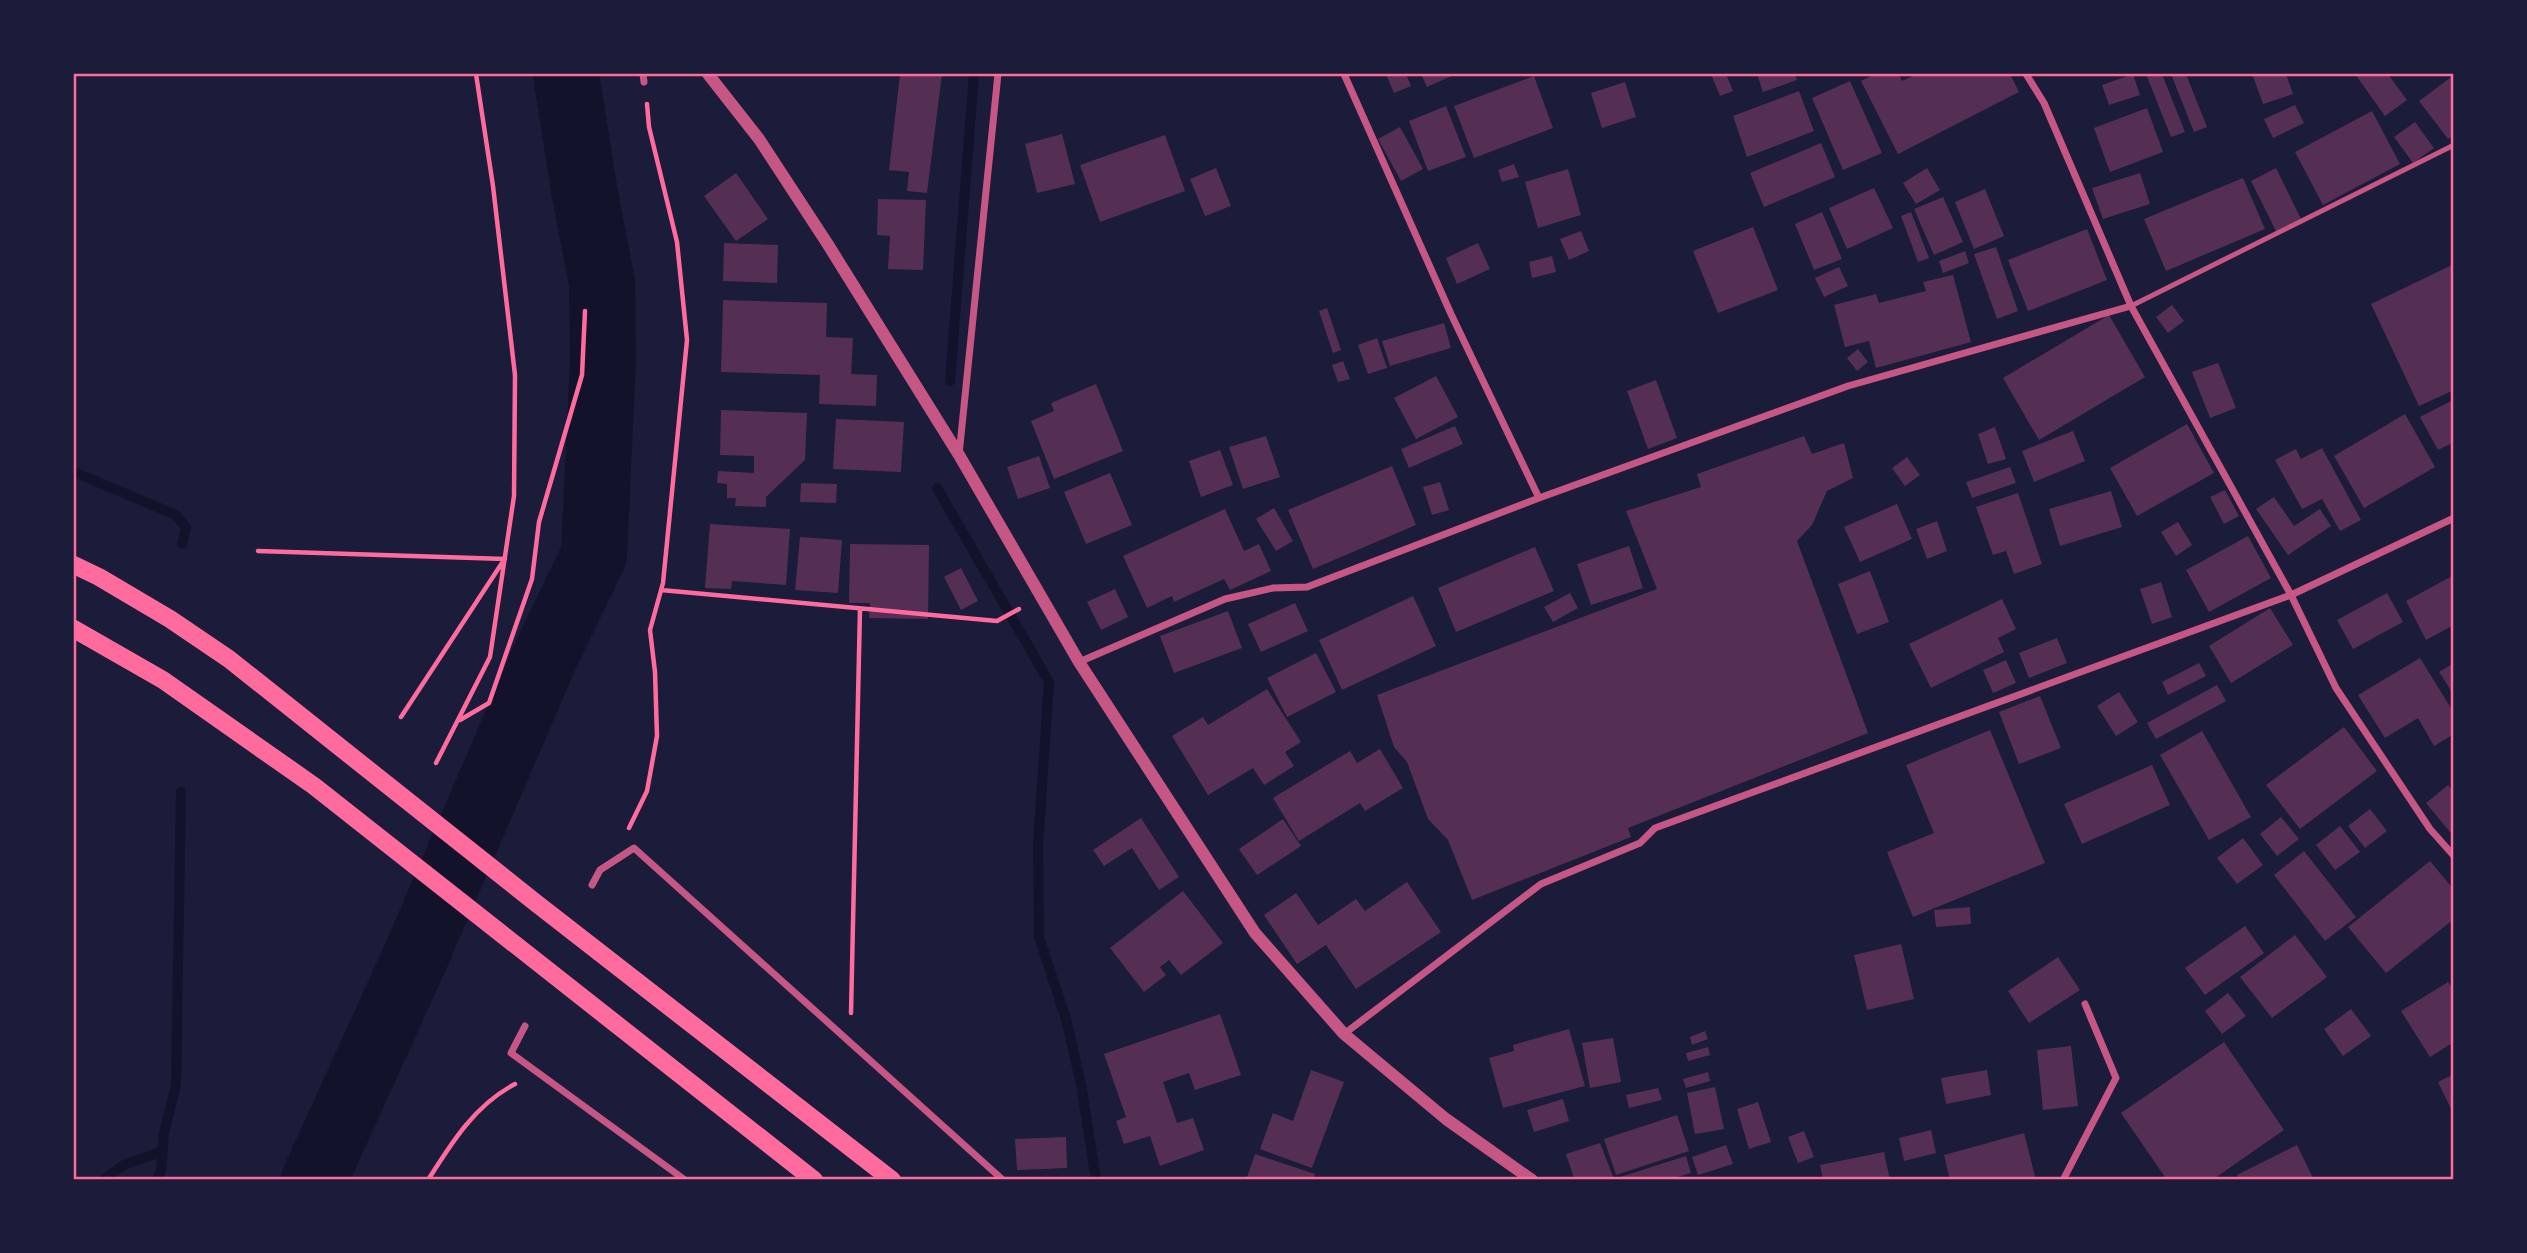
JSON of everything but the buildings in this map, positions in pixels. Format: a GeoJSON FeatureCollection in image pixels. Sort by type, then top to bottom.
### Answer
{"type":"FeatureCollection","features":[{"type":"Feature","properties":{"kind":"main road"},"geometry":{"type":"LineString","coordinates":[[74,565],[170,619],[229,659],[536,903],[892,1180]]}},
{"type":"Feature","properties":{"kind":"main road"},"geometry":{"type":"LineString","coordinates":[[74,629],[163,680],[314,786],[814,1180]]}},
{"type":"Feature","properties":{"kind":"street"},"geometry":{"type":"LineString","coordinates":[[708,74],[759,139],[820,232],[959,456],[1079,662],[1255,933],[1344,1034],[1446,1119],[1532,1180]]}},
{"type":"Feature","properties":{"kind":"street"},"geometry":{"type":"LineString","coordinates":[[959,456],[998,74]]}},
{"type":"Feature","properties":{"kind":"street"},"geometry":{"type":"LineString","coordinates":[[1344,74],[1451,314],[1539,498]]}},
{"type":"Feature","properties":{"kind":"street"},"geometry":{"type":"LineString","coordinates":[[2026,74],[2044,103],[2131,306],[2291,595],[2336,688],[2430,829],[2454,856]]}},
{"type":"Feature","properties":{"kind":"street"},"geometry":{"type":"LineString","coordinates":[[1079,662],[1225,598],[1273,588],[1307,587],[1539,498],[1848,386],[2131,306]]}},
{"type":"Feature","properties":{"kind":"street"},"geometry":{"type":"LineString","coordinates":[[1344,1034],[1541,884],[1640,843],[1655,828],[2291,595],[2454,519]]}},
{"type":"Feature","properties":{"kind":"street"},"geometry":{"type":"LineString","coordinates":[[592,886],[600,870],[634,848],[1003,1180]]}},
{"type":"Feature","properties":{"kind":"street"},"geometry":{"type":"LineString","coordinates":[[2063,1180],[2116,1078],[2085,1004]]}},
{"type":"Feature","properties":{"kind":"street"},"geometry":{"type":"LineString","coordinates":[[525,1026],[511,1053],[685,1180]]}},
{"type":"Feature","properties":{"kind":"lane"},"geometry":{"type":"LineString","coordinates":[[2131,306],[2454,145]]}},
{"type":"Feature","properties":{"kind":"path"},"geometry":{"type":"LineString","coordinates":[[436,763],[491,657],[514,496],[515,375],[493,186],[476,74]]}},
{"type":"Feature","properties":{"kind":"path"},"geometry":{"type":"LineString","coordinates":[[600,870],[629,828],[647,791],[657,736],[655,672],[650,630],[661,590],[687,340],[677,242],[649,127],[643,78]]}},
{"type":"Feature","properties":{"kind":"path"},"geometry":{"type":"LineString","coordinates":[[457,722],[489,703],[531,579],[539,522],[582,375],[585,311]]}},
{"type":"Feature","properties":{"kind":"path"},"geometry":{"type":"LineString","coordinates":[[258,551],[505,559]]}},
{"type":"Feature","properties":{"kind":"path"},"geometry":{"type":"LineString","coordinates":[[401,717],[505,559]]}},
{"type":"Feature","properties":{"kind":"path"},"geometry":{"type":"LineString","coordinates":[[661,590],[997,621],[1041,596]]}},
{"type":"Feature","properties":{"kind":"path"},"geometry":{"type":"LineString","coordinates":[[850,1042],[860,608]]}},
{"type":"Feature","properties":{"kind":"path"},"geometry":{"type":"LineString","coordinates":[[428,1180],[464,1125],[498,1093],[537,1072]]}},
{"type":"Feature","properties":{"kind":"waterway"},"geometry":{"type":"LineString","coordinates":[[314,1180],[415,958],[547,652],[594,555],[603,361],[602,283],[566,74]]}},
{"type":"Feature","properties":{"kind":"waterway"},"geometry":{"type":"LineString","coordinates":[[950,381],[974,74]]}},
{"type":"Feature","properties":{"kind":"waterway"},"geometry":{"type":"LineString","coordinates":[[74,472],[176,515],[186,528],[182,544]]}},
{"type":"Feature","properties":{"kind":"waterway"},"geometry":{"type":"LineString","coordinates":[[937,488],[1049,682],[1038,845],[1039,937],[1066,1019],[1081,1084],[1096,1180]]}},
{"type":"Feature","properties":{"kind":"waterway"},"geometry":{"type":"LineString","coordinates":[[157,1180],[161,1171],[164,1133],[176,1085],[181,792]]}},
{"type":"Feature","properties":{"kind":"waterway"},"geometry":{"type":"LineString","coordinates":[[103,1180],[124,1165],[163,1151]]}}]}
